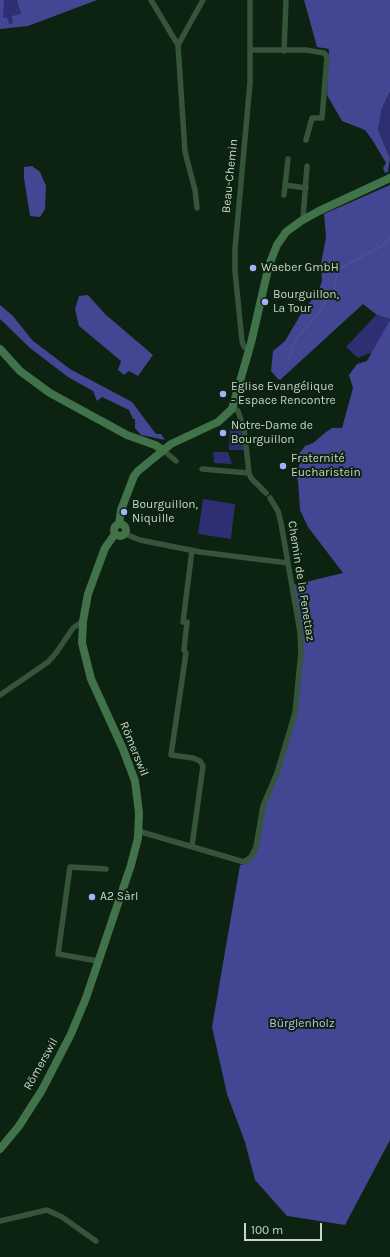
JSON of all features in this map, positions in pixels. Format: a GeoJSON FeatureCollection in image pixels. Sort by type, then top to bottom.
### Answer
{"type":"FeatureCollection","features":[{"type":"Feature","properties":{"kind":"main road"},"geometry":{"type":"LineString","coordinates":[[119,524],[125,526],[125,534],[120,536],[115,534],[114,527],[119,524],[121,510],[134,476],[163,450],[218,422],[233,407],[273,253],[286,232],[303,219],[390,178]]}},
{"type":"Feature","properties":{"kind":"main road"},"geometry":{"type":"LineString","coordinates":[[0,350],[20,372],[50,393],[127,435],[156,445],[163,450]]}},
{"type":"Feature","properties":{"kind":"main road","name":"Römerswil"},"geometry":{"type":"LineString","coordinates":[[0,1149],[19,1126],[57,1064],[71,1034],[131,865],[138,831],[138,802],[135,782],[123,749],[104,709],[86,662],[82,643],[83,621],[88,594],[105,548],[115,534]]}},
{"type":"Feature","properties":{"kind":"street"},"geometry":{"type":"LineString","coordinates":[[151,0],[178,45],[185,152],[198,208]]}},
{"type":"Feature","properties":{"kind":"street"},"geometry":{"type":"LineString","coordinates":[[178,45],[202,0]]}},
{"type":"Feature","properties":{"kind":"street","name":"Beau-Chemin"},"geometry":{"type":"LineString","coordinates":[[249,350],[244,347],[240,325],[235,249],[246,128],[250,50],[250,0]]}},
{"type":"Feature","properties":{"kind":"street"},"geometry":{"type":"LineString","coordinates":[[284,51],[286,0]]}},
{"type":"Feature","properties":{"kind":"street"},"geometry":{"type":"LineString","coordinates":[[250,50],[315,51],[324,53],[327,56],[322,118],[312,118],[306,140]]}},
{"type":"Feature","properties":{"kind":"street"},"geometry":{"type":"LineString","coordinates":[[284,195],[288,159]]}},
{"type":"Feature","properties":{"kind":"street"},"geometry":{"type":"LineString","coordinates":[[303,219],[307,166]]}},
{"type":"Feature","properties":{"kind":"street"},"geometry":{"type":"LineString","coordinates":[[285,186],[306,188]]}},
{"type":"Feature","properties":{"kind":"street"},"geometry":{"type":"LineString","coordinates":[[202,469],[249,473],[243,424],[238,411],[233,407]]}},
{"type":"Feature","properties":{"kind":"street"},"geometry":{"type":"LineString","coordinates":[[163,450],[176,460]]}},
{"type":"Feature","properties":{"kind":"street","name":"Chemin de la Fenettaz"},"geometry":{"type":"LineString","coordinates":[[138,831],[244,862],[251,857],[256,847],[263,806],[277,773],[295,713],[301,652],[300,632],[279,517],[268,495],[251,478],[249,473]]}},
{"type":"Feature","properties":{"kind":"street"},"geometry":{"type":"LineString","coordinates":[[125,534],[140,540],[192,550],[288,563]]}},
{"type":"Feature","properties":{"kind":"street"},"geometry":{"type":"LineString","coordinates":[[192,550],[183,622],[187,622],[184,650],[186,653],[171,755],[193,758],[200,761],[203,766],[192,846]]}},
{"type":"Feature","properties":{"kind":"street"},"geometry":{"type":"LineString","coordinates":[[0,695],[48,662],[73,628],[83,621]]}},
{"type":"Feature","properties":{"kind":"street"},"geometry":{"type":"LineString","coordinates":[[98,961],[58,954],[70,867],[106,869]]}},
{"type":"Feature","properties":{"kind":"street"},"geometry":{"type":"LineString","coordinates":[[0,1221],[47,1210],[62,1217],[96,1241]]}},
{"type":"Feature","properties":{"kind":"shaded area"},"geometry":{"type":"Polygon","coordinates":[[[0,0],[50,0],[20,12],[21,14],[13,23],[9,24],[3,18],[0,0]]]}},
{"type":"Feature","properties":{"kind":"shaded area"},"geometry":{"type":"Polygon","coordinates":[[[390,92],[390,158],[378,130],[382,108],[390,92]]]}},
{"type":"Feature","properties":{"kind":"shaded area"},"geometry":{"type":"Polygon","coordinates":[[[376,315],[390,319],[390,325],[373,355],[370,353],[358,358],[346,347],[376,315]]]}},
{"type":"Feature","properties":{"kind":"shaded area"},"geometry":{"type":"Polygon","coordinates":[[[230,423],[240,423],[244,450],[229,450],[230,423]]]}},
{"type":"Feature","properties":{"kind":"shaded area"},"geometry":{"type":"Polygon","coordinates":[[[213,452],[228,452],[232,464],[214,463],[213,452]]]}},
{"type":"Feature","properties":{"kind":"shaded area"},"geometry":{"type":"Polygon","coordinates":[[[203,499],[235,504],[231,539],[198,534],[203,499]]]}},
{"type":"Feature","properties":{"kind":"green space"},"geometry":{"type":"Polygon","coordinates":[[[0,0],[4,0],[3,18],[7,17],[9,24],[13,23],[12,16],[21,14],[17,0],[97,0],[28,26],[0,29],[0,0]]]}},
{"type":"Feature","properties":{"kind":"green space"},"geometry":{"type":"Polygon","coordinates":[[[304,0],[390,0],[390,92],[382,108],[378,130],[390,158],[388,172],[385,173],[383,168],[386,163],[365,130],[342,121],[327,95],[329,49],[317,47],[304,0]]]}},
{"type":"Feature","properties":{"kind":"green space"},"geometry":{"type":"Polygon","coordinates":[[[32,166],[40,172],[46,186],[45,209],[40,217],[30,216],[24,178],[24,167],[32,166]]]}},
{"type":"Feature","properties":{"kind":"green space"},"geometry":{"type":"Polygon","coordinates":[[[390,185],[390,319],[377,315],[363,304],[280,380],[271,371],[273,351],[285,341],[304,309],[318,293],[322,281],[321,264],[326,237],[324,214],[390,185]]]}},
{"type":"Feature","properties":{"kind":"green space"},"geometry":{"type":"Polygon","coordinates":[[[88,295],[105,314],[153,355],[138,376],[129,371],[124,375],[118,370],[121,361],[79,326],[75,309],[79,296],[88,295]]]}},
{"type":"Feature","properties":{"kind":"green space"},"geometry":{"type":"Polygon","coordinates":[[[0,305],[13,316],[32,340],[70,369],[132,402],[156,434],[161,434],[165,440],[141,435],[135,428],[135,419],[133,419],[129,410],[102,397],[97,401],[93,391],[68,377],[30,348],[0,319],[0,305]]]}},
{"type":"Feature","properties":{"kind":"green space","name":"Bürglenholz"},"geometry":{"type":"Polygon","coordinates":[[[390,320],[390,1140],[345,1225],[287,1216],[255,1180],[245,1142],[227,1094],[212,1027],[240,865],[245,864],[252,859],[265,807],[297,713],[303,654],[293,585],[343,573],[308,527],[300,510],[298,480],[296,477],[300,462],[296,458],[305,446],[313,443],[332,428],[342,428],[353,388],[349,375],[357,364],[367,361],[390,320]]]}},
{"type":"Feature","properties":{"kind":"waterway"},"geometry":{"type":"LineString","coordinates":[[288,360],[297,338],[317,315],[334,290],[338,269],[382,246],[390,238]]}},
{"type":"Feature","properties":{"kind":"place","name":"Waeber GmbH"},"geometry":{"type":"Point","coordinates":[253,268]}},
{"type":"Feature","properties":{"kind":"place","name":"Bourguillon, La Tour"},"geometry":{"type":"Point","coordinates":[265,302]}},
{"type":"Feature","properties":{"kind":"place","name":"Eglise Evangélique - Espace Rencontre"},"geometry":{"type":"Point","coordinates":[223,394]}},
{"type":"Feature","properties":{"kind":"place","name":"Notre-Dame de Bourguillon"},"geometry":{"type":"Point","coordinates":[223,433]}},
{"type":"Feature","properties":{"kind":"place","name":"Fraternité Eucharistein"},"geometry":{"type":"Point","coordinates":[283,466]}},
{"type":"Feature","properties":{"kind":"place","name":"Bourguillon, Niquille"},"geometry":{"type":"Point","coordinates":[124,512]}},
{"type":"Feature","properties":{"kind":"place","name":"A2 Sàrl"},"geometry":{"type":"Point","coordinates":[92,897]}}]}
